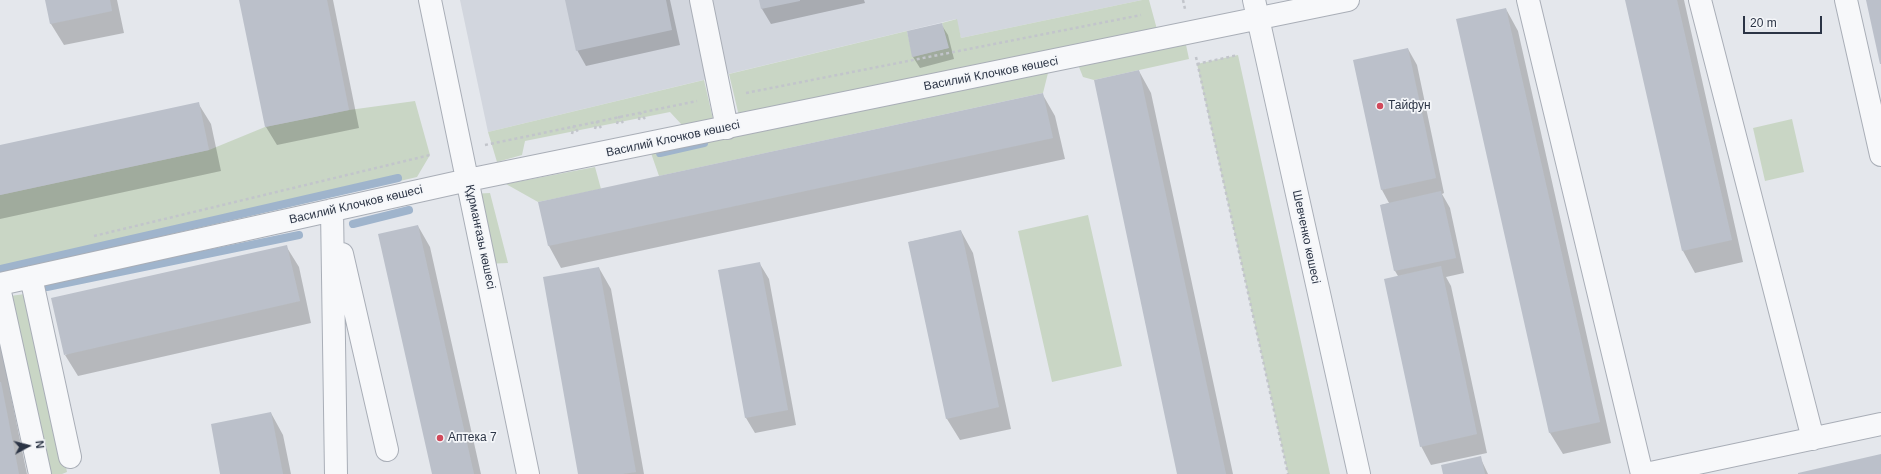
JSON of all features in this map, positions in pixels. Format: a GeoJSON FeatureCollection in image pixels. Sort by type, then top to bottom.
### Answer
{"type":"FeatureCollection","features":[{"type":"Feature","properties":{"kind":"street","name":"Құрманғазы көшесі"},"geometry":{"type":"LineString","coordinates":[[430,0],[528,474]]}},
{"type":"Feature","properties":{"kind":"street"},"geometry":{"type":"LineString","coordinates":[[702,0],[726,128]]}},
{"type":"Feature","properties":{"kind":"street","name":"Василий Клочков көшесі"},"geometry":{"type":"LineString","coordinates":[[0,284],[468,180],[1190,32],[1256,9],[1348,0]]}},
{"type":"Feature","properties":{"kind":"street"},"geometry":{"type":"LineString","coordinates":[[1528,0],[1642,474]]}},
{"type":"Feature","properties":{"kind":"street"},"geometry":{"type":"LineString","coordinates":[[1700,0],[1813,439]]}},
{"type":"Feature","properties":{"kind":"street"},"geometry":{"type":"LineString","coordinates":[[1846,0],[1881,155]]}},
{"type":"Feature","properties":{"kind":"street","name":"Шевченко көшесі"},"geometry":{"type":"LineString","coordinates":[[1256,9],[1359,474]]}},
{"type":"Feature","properties":{"kind":"street"},"geometry":{"type":"LineString","coordinates":[[332,210],[386,450]]}},
{"type":"Feature","properties":{"kind":"street"},"geometry":{"type":"LineString","coordinates":[[332,210],[336,474]]}},
{"type":"Feature","properties":{"kind":"street"},"geometry":{"type":"LineString","coordinates":[[31,277],[70,457]]}},
{"type":"Feature","properties":{"kind":"street"},"geometry":{"type":"LineString","coordinates":[[0,292],[40,474]]}},
{"type":"Feature","properties":{"kind":"street"},"geometry":{"type":"LineString","coordinates":[[1646,474],[1881,424]]}},
{"type":"Feature","properties":{"kind":"path"},"geometry":{"type":"LineString","coordinates":[[1183,0],[1288,474]]}},
{"type":"Feature","properties":{"kind":"path"},"geometry":{"type":"LineString","coordinates":[[1178,7],[1185,6]]}},
{"type":"Feature","properties":{"kind":"path"},"geometry":{"type":"LineString","coordinates":[[478,147],[701,100],[1145,14]]}},
{"type":"Feature","properties":{"kind":"path"},"geometry":{"type":"LineString","coordinates":[[1197,64],[1238,55]]}},
{"type":"Feature","properties":{"kind":"path"},"geometry":{"type":"LineString","coordinates":[[92,236],[430,156]]}},
{"type":"Feature","properties":{"kind":"shaded area"},"geometry":{"type":"Polygon","coordinates":[[[460,0],[1142,0],[961,38],[956,19],[488,132],[460,0]]]}},
{"type":"Feature","properties":{"kind":"green space"},"geometry":{"type":"Polygon","coordinates":[[[1142,0],[1149,0],[1158,33],[739,116],[729,74],[907,31],[913,57],[948,48],[942,23],[957,19],[961,38],[1142,0]]]}},
{"type":"Feature","properties":{"kind":"green space"},"geometry":{"type":"Polygon","coordinates":[[[1185,40],[1189,59],[1094,80],[1083,77],[1077,62],[1185,40]]]}},
{"type":"Feature","properties":{"kind":"green space"},"geometry":{"type":"Polygon","coordinates":[[[1238,55],[1330,474],[1288,474],[1197,64],[1238,55]]]}},
{"type":"Feature","properties":{"kind":"green space"},"geometry":{"type":"Polygon","coordinates":[[[1049,69],[1043,93],[659,176],[651,153],[1049,69]]]}},
{"type":"Feature","properties":{"kind":"green space"},"geometry":{"type":"Polygon","coordinates":[[[704,80],[713,119],[682,125],[670,112],[525,141],[522,155],[497,162],[488,132],[704,80]]]}},
{"type":"Feature","properties":{"kind":"green space"},"geometry":{"type":"Polygon","coordinates":[[[415,101],[430,155],[417,177],[0,274],[0,195],[209,150],[265,127],[349,110],[415,101]]]}},
{"type":"Feature","properties":{"kind":"green space"},"geometry":{"type":"Polygon","coordinates":[[[1792,119],[1804,172],[1765,181],[1753,128],[1792,119]]]}},
{"type":"Feature","properties":{"kind":"green space"},"geometry":{"type":"Polygon","coordinates":[[[595,167],[601,189],[538,202],[506,184],[595,167]]]}},
{"type":"Feature","properties":{"kind":"green space"},"geometry":{"type":"Polygon","coordinates":[[[490,193],[508,263],[485,264],[470,194],[490,193]]]}},
{"type":"Feature","properties":{"kind":"green space"},"geometry":{"type":"Polygon","coordinates":[[[1088,215],[1122,366],[1052,382],[1018,231],[1088,215]]]}},
{"type":"Feature","properties":{"kind":"green space"},"geometry":{"type":"Polygon","coordinates":[[[25,294],[29,297],[67,472],[62,474],[46,474],[10,296],[25,294]]]}},
{"type":"Feature","properties":{"kind":"building"},"geometry":{"type":"Polygon","coordinates":[[[45,0],[110,0],[112,11],[50,24],[45,0]]]}},
{"type":"Feature","properties":{"kind":"building"},"geometry":{"type":"Polygon","coordinates":[[[239,0],[327,0],[349,110],[265,127],[239,0]]]}},
{"type":"Feature","properties":{"kind":"building"},"geometry":{"type":"Polygon","coordinates":[[[565,0],[666,0],[672,30],[576,51],[565,0]]]}},
{"type":"Feature","properties":{"kind":"building"},"geometry":{"type":"Polygon","coordinates":[[[759,0],[800,0],[800,1],[761,9],[759,0]]]}},
{"type":"Feature","properties":{"kind":"building"},"geometry":{"type":"Polygon","coordinates":[[[1625,0],[1677,0],[1732,240],[1682,251],[1625,0]]]}},
{"type":"Feature","properties":{"kind":"building"},"geometry":{"type":"Polygon","coordinates":[[[1866,0],[1881,0],[1881,64],[1880,64],[1866,0]]]}},
{"type":"Feature","properties":{"kind":"building"},"geometry":{"type":"Polygon","coordinates":[[[1506,8],[1600,422],[1549,433],[1456,19],[1506,8]]]}},
{"type":"Feature","properties":{"kind":"building"},"geometry":{"type":"Polygon","coordinates":[[[942,23],[949,48],[912,57],[907,31],[942,23]]]}},
{"type":"Feature","properties":{"kind":"building"},"geometry":{"type":"Polygon","coordinates":[[[1408,48],[1436,178],[1381,190],[1353,60],[1408,48]]]}},
{"type":"Feature","properties":{"kind":"building"},"geometry":{"type":"Polygon","coordinates":[[[1139,70],[1226,474],[1177,474],[1094,80],[1139,70]]]}},
{"type":"Feature","properties":{"kind":"building"},"geometry":{"type":"Polygon","coordinates":[[[1043,93],[1053,138],[548,246],[538,202],[1043,93]]]}},
{"type":"Feature","properties":{"kind":"building"},"geometry":{"type":"Polygon","coordinates":[[[199,102],[209,150],[0,195],[0,145],[199,102]]]}},
{"type":"Feature","properties":{"kind":"building"},"geometry":{"type":"Polygon","coordinates":[[[1441,191],[1456,258],[1394,271],[1380,205],[1441,191]]]}},
{"type":"Feature","properties":{"kind":"building"},"geometry":{"type":"Polygon","coordinates":[[[418,225],[474,474],[432,474],[378,234],[418,225]]]}},
{"type":"Feature","properties":{"kind":"building"},"geometry":{"type":"Polygon","coordinates":[[[961,230],[999,407],[946,419],[908,242],[961,230]]]}},
{"type":"Feature","properties":{"kind":"building"},"geometry":{"type":"Polygon","coordinates":[[[287,245],[300,301],[64,355],[51,298],[287,245]]]}},
{"type":"Feature","properties":{"kind":"building"},"geometry":{"type":"Polygon","coordinates":[[[760,262],[788,410],[745,418],[718,270],[760,262]]]}},
{"type":"Feature","properties":{"kind":"building"},"geometry":{"type":"Polygon","coordinates":[[[1441,266],[1477,434],[1420,447],[1384,279],[1441,266]]]}},
{"type":"Feature","properties":{"kind":"building"},"geometry":{"type":"Polygon","coordinates":[[[599,267],[636,472],[622,474],[578,474],[543,277],[599,267]]]}},
{"type":"Feature","properties":{"kind":"building"},"geometry":{"type":"Polygon","coordinates":[[[1,382],[19,474],[0,474],[1,382]]]}},
{"type":"Feature","properties":{"kind":"building"},"geometry":{"type":"Polygon","coordinates":[[[271,412],[283,474],[220,474],[211,424],[271,412]]]}},
{"type":"Feature","properties":{"kind":"building"},"geometry":{"type":"Polygon","coordinates":[[[1881,454],[1881,474],[1798,474],[1798,473],[1881,454]]]}},
{"type":"Feature","properties":{"kind":"building"},"geometry":{"type":"Polygon","coordinates":[[[1481,456],[1485,474],[1443,474],[1441,465],[1481,456]]]}},
{"type":"Feature","properties":{"kind":"waterway"},"geometry":{"type":"LineString","coordinates":[[660,153],[704,143]]}},
{"type":"Feature","properties":{"kind":"waterway"},"geometry":{"type":"LineString","coordinates":[[0,269],[398,178]]}},
{"type":"Feature","properties":{"kind":"waterway"},"geometry":{"type":"LineString","coordinates":[[353,224],[409,210]]}},
{"type":"Feature","properties":{"kind":"waterway"},"geometry":{"type":"LineString","coordinates":[[47,287],[299,235]]}},
{"type":"Feature","properties":{"kind":"place","name":"Тайфун"},"geometry":{"type":"Point","coordinates":[1380,106]}},
{"type":"Feature","properties":{"kind":"place","name":"Аптека 7"},"geometry":{"type":"Point","coordinates":[440,438]}}]}
